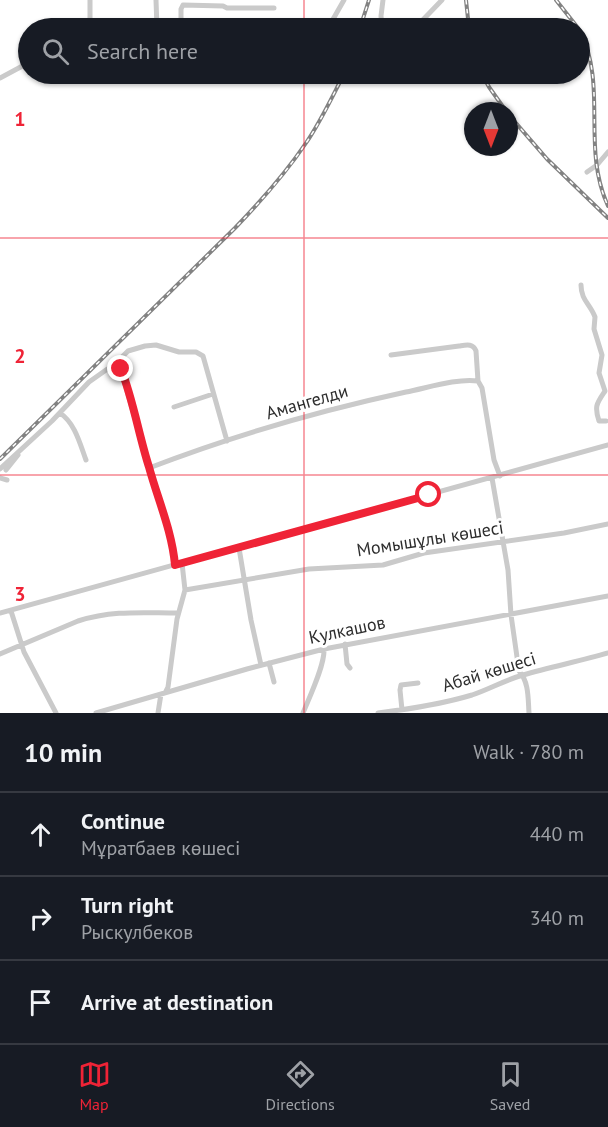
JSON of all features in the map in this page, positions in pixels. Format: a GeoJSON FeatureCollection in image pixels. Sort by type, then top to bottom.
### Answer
{"type":"FeatureCollection","features":[{"type":"Feature","properties":{"kind":"street"},"geometry":{"type":"LineString","coordinates":[[90,0],[90,18]]}},
{"type":"Feature","properties":{"kind":"street"},"geometry":{"type":"LineString","coordinates":[[156,0],[157,18]]}},
{"type":"Feature","properties":{"kind":"street"},"geometry":{"type":"LineString","coordinates":[[334,18],[344,0]]}},
{"type":"Feature","properties":{"kind":"street"},"geometry":{"type":"LineString","coordinates":[[381,18],[383,0]]}},
{"type":"Feature","properties":{"kind":"street"},"geometry":{"type":"LineString","coordinates":[[425,18],[442,0]]}},
{"type":"Feature","properties":{"kind":"street"},"geometry":{"type":"LineString","coordinates":[[181,18],[184,3],[226,8],[274,8]]}},
{"type":"Feature","properties":{"kind":"street"},"geometry":{"type":"LineString","coordinates":[[0,78],[18,68]]}},
{"type":"Feature","properties":{"kind":"street"},"geometry":{"type":"LineString","coordinates":[[587,172],[608,152]]}},
{"type":"Feature","properties":{"kind":"street"},"geometry":{"type":"LineString","coordinates":[[581,285],[583,298],[595,317],[594,329],[602,355],[599,373],[606,386],[605,394],[599,398],[596,411],[599,421],[606,421]]}},
{"type":"Feature","properties":{"kind":"street"},"geometry":{"type":"LineString","coordinates":[[3,469],[89,382],[119,363],[128,351],[151,345],[178,352],[196,352],[203,356],[227,441]]}},
{"type":"Feature","properties":{"kind":"street"},"geometry":{"type":"LineString","coordinates":[[390,355],[470,345],[476,348],[478,381],[482,388],[493,451],[500,476]]}},
{"type":"Feature","properties":{"kind":"street"},"geometry":{"type":"LineString","coordinates":[[119,363],[168,526],[175,565]]}},
{"type":"Feature","properties":{"kind":"street","name":"Амангелди"},"geometry":{"type":"LineString","coordinates":[[149,468],[325,411],[446,384],[478,381]]}},
{"type":"Feature","properties":{"kind":"street"},"geometry":{"type":"LineString","coordinates":[[174,407],[213,394]]}},
{"type":"Feature","properties":{"kind":"street"},"geometry":{"type":"LineString","coordinates":[[60,413],[69,420],[86,460]]}},
{"type":"Feature","properties":{"kind":"street"},"geometry":{"type":"LineString","coordinates":[[1,611],[11,611],[608,445]]}},
{"type":"Feature","properties":{"kind":"street"},"geometry":{"type":"LineString","coordinates":[[0,477],[7,480]]}},
{"type":"Feature","properties":{"kind":"street"},"geometry":{"type":"LineString","coordinates":[[492,478],[508,570],[511,615],[519,671],[527,687],[529,713]]}},
{"type":"Feature","properties":{"kind":"street","name":"Момышұлы көшесі"},"geometry":{"type":"LineString","coordinates":[[184,590],[309,569],[383,565],[424,553],[564,533],[608,524]]}},
{"type":"Feature","properties":{"kind":"street"},"geometry":{"type":"LineString","coordinates":[[239,548],[261,665]]}},
{"type":"Feature","properties":{"kind":"street"},"geometry":{"type":"LineString","coordinates":[[159,713],[163,693],[168,687],[178,614],[184,590],[182,563]]}},
{"type":"Feature","properties":{"kind":"street","name":"Кулкашов"},"geometry":{"type":"LineString","coordinates":[[96,713],[261,665],[345,644],[608,596]]}},
{"type":"Feature","properties":{"kind":"street"},"geometry":{"type":"LineString","coordinates":[[11,611],[28,660],[56,713]]}},
{"type":"Feature","properties":{"kind":"street"},"geometry":{"type":"LineString","coordinates":[[0,654],[91,617],[124,612],[178,614]]}},
{"type":"Feature","properties":{"kind":"street"},"geometry":{"type":"LineString","coordinates":[[345,644],[347,664],[350,668]]}},
{"type":"Feature","properties":{"kind":"street"},"geometry":{"type":"LineString","coordinates":[[303,713],[321,666],[324,649]]}},
{"type":"Feature","properties":{"kind":"street","name":"Абай көшесі"},"geometry":{"type":"LineString","coordinates":[[378,713],[449,701],[490,689],[506,680],[608,653]]}},
{"type":"Feature","properties":{"kind":"street"},"geometry":{"type":"LineString","coordinates":[[269,663],[274,682]]}},
{"type":"Feature","properties":{"kind":"street"},"geometry":{"type":"LineString","coordinates":[[402,710],[400,690],[402,685],[418,683]]}},
{"type":"Feature","properties":{"kind":"railway"},"geometry":{"type":"LineString","coordinates":[[363,18],[369,0]]}},
{"type":"Feature","properties":{"kind":"railway"},"geometry":{"type":"LineString","coordinates":[[466,0],[468,18]]}},
{"type":"Feature","properties":{"kind":"railway"},"geometry":{"type":"LineString","coordinates":[[556,0],[570,18]]}},
{"type":"Feature","properties":{"kind":"railway"},"geometry":{"type":"LineString","coordinates":[[590,63],[594,95],[596,162],[600,184],[608,206]]}},
{"type":"Feature","properties":{"kind":"railway"},"geometry":{"type":"LineString","coordinates":[[0,459],[235,228],[290,166],[321,118],[339,84]]}},
{"type":"Feature","properties":{"kind":"railway"},"geometry":{"type":"LineString","coordinates":[[487,84],[500,102]]}},
{"type":"Feature","properties":{"kind":"railway"},"geometry":{"type":"LineString","coordinates":[[518,125],[547,159],[608,218]]}},
{"type":"Feature","properties":{"kind":"route"},"geometry":{"type":"LineString","coordinates":[[121,369],[165,516],[175,565],[429,495]]}}]}
